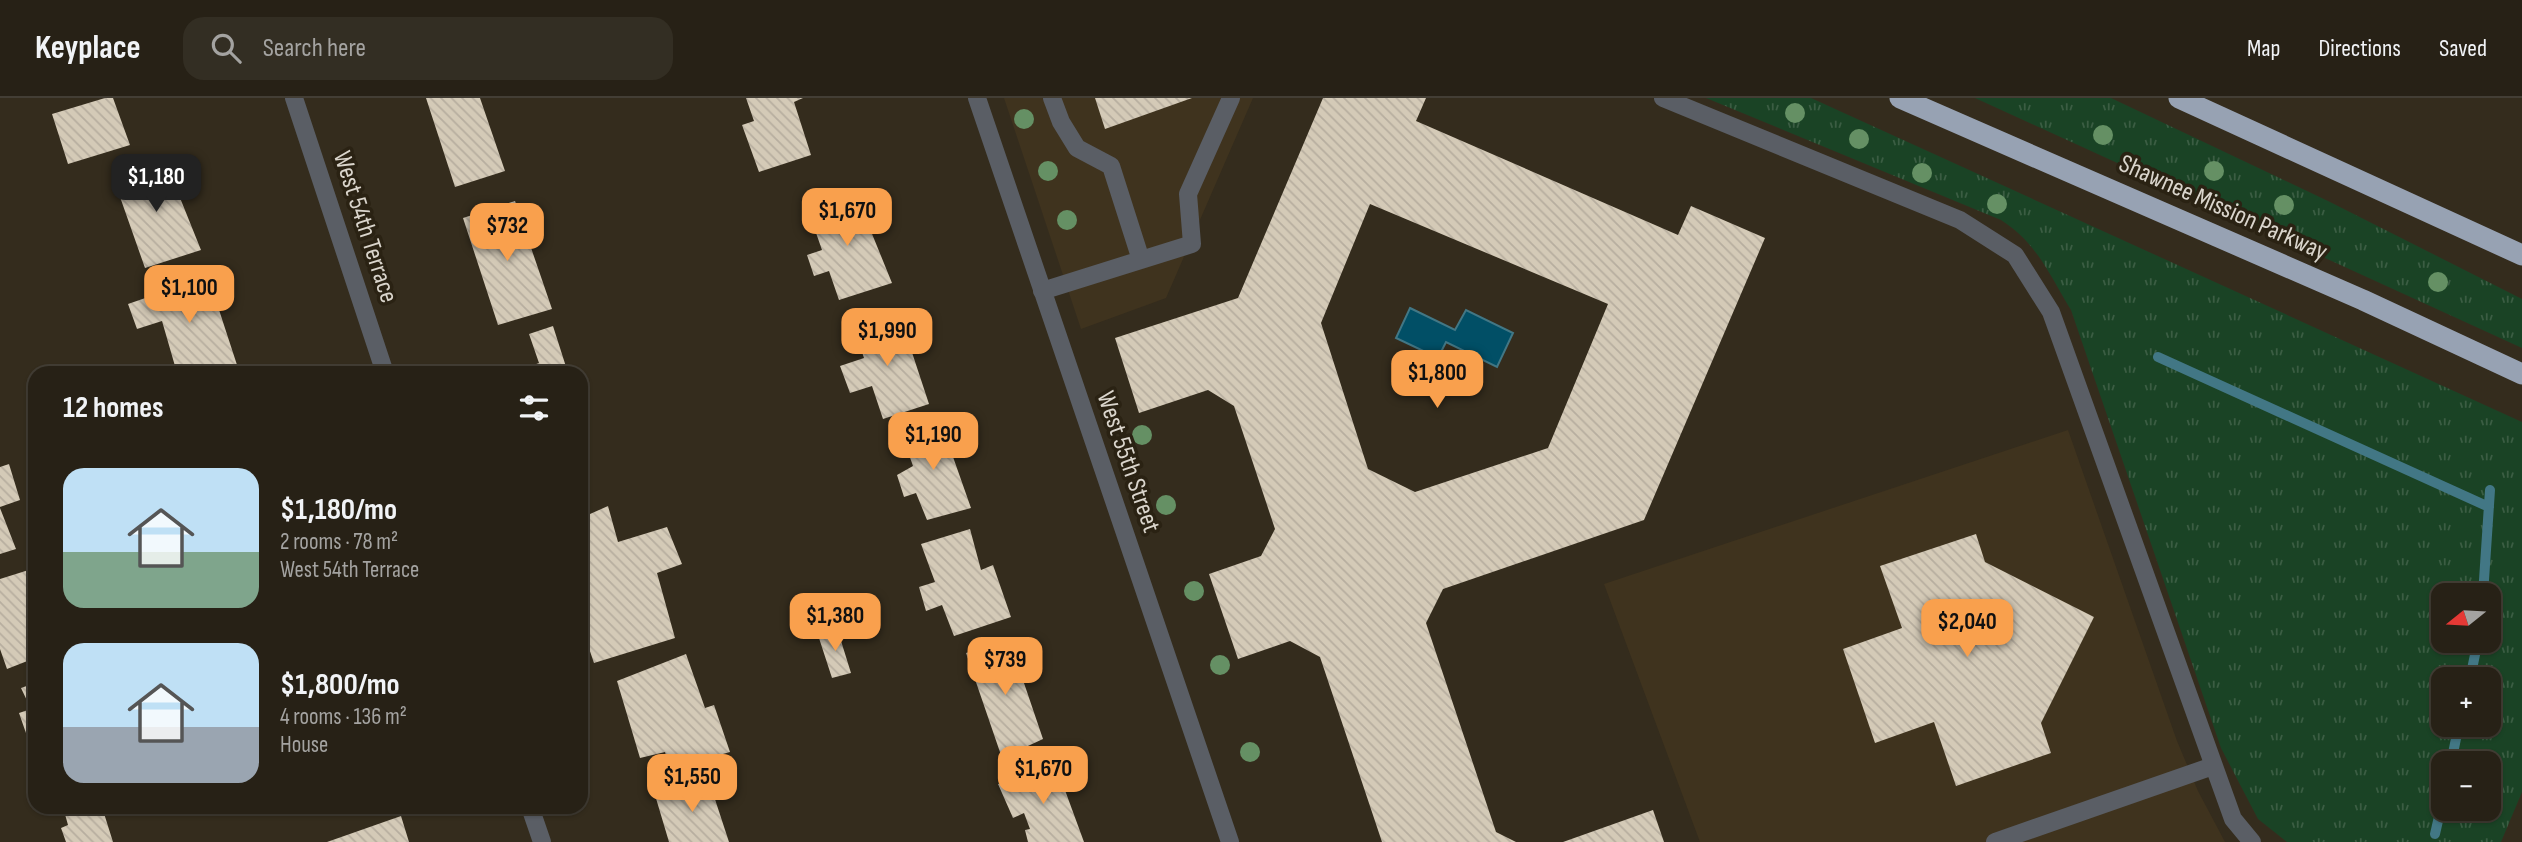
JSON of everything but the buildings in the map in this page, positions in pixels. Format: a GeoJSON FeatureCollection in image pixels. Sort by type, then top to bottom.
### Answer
{"type":"FeatureCollection","features":[{"type":"Feature","properties":{"kind":"highway","name":"Shawnee Mission Parkway"},"geometry":{"type":"LineString","coordinates":[[1900,98],[2351,295],[2522,374]]}},
{"type":"Feature","properties":{"kind":"highway"},"geometry":{"type":"LineString","coordinates":[[2179,98],[2522,256]]}},
{"type":"Feature","properties":{"kind":"street","name":"West 54th Terrace"},"geometry":{"type":"LineString","coordinates":[[294,98],[384,366]]}},
{"type":"Feature","properties":{"kind":"street","name":"West 55th Street"},"geometry":{"type":"LineString","coordinates":[[977,98],[1230,842]]}},
{"type":"Feature","properties":{"kind":"street"},"geometry":{"type":"LineString","coordinates":[[1052,98],[1061,122],[1077,148],[1111,166],[1141,260]]}},
{"type":"Feature","properties":{"kind":"street"},"geometry":{"type":"LineString","coordinates":[[1042,291],[1192,244],[1188,194],[1231,98]]}},
{"type":"Feature","properties":{"kind":"street"},"geometry":{"type":"LineString","coordinates":[[1663,98],[1960,220],[2015,255],[2051,312],[2232,819],[2252,842]]}},
{"type":"Feature","properties":{"kind":"street"},"geometry":{"type":"LineString","coordinates":[[1995,842],[2213,766]]}},
{"type":"Feature","properties":{"kind":"street"},"geometry":{"type":"LineString","coordinates":[[532,814],[542,842]]}},
{"type":"Feature","properties":{"kind":"shaded area"},"geometry":{"type":"Polygon","coordinates":[[[1004,98],[1253,98],[1166,298],[1081,329],[1004,98]]]}},
{"type":"Feature","properties":{"kind":"shaded area"},"geometry":{"type":"Polygon","coordinates":[[[2068,430],[2177,741],[2198,791],[2225,842],[1700,842],[1604,584],[2068,430]]]}},
{"type":"Feature","properties":{"kind":"green space"},"geometry":{"type":"Polygon","coordinates":[[[1706,98],[1811,98],[2522,422],[2522,792],[2501,842],[2287,842],[2258,819],[2221,748],[2071,310],[2033,249],[2001,220],[1706,98]]]}},
{"type":"Feature","properties":{"kind":"green space"},"geometry":{"type":"Polygon","coordinates":[[[1975,98],[2111,98],[2328,201],[2522,299],[2522,348],[1975,98]]]}},
{"type":"Feature","properties":{"kind":"water"},"geometry":{"type":"Polygon","coordinates":[[[1410,308],[1455,330],[1466,310],[1513,333],[1497,367],[1446,342],[1438,358],[1396,338],[1410,308]]]}},
{"type":"Feature","properties":{"kind":"waterway"},"geometry":{"type":"LineString","coordinates":[[2158,357],[2489,507]]}},
{"type":"Feature","properties":{"kind":"waterway"},"geometry":{"type":"LineString","coordinates":[[2484,583],[2490,490]]}},
{"type":"Feature","properties":{"kind":"waterway"},"geometry":{"type":"LineString","coordinates":[[2472,667],[2475,653]]}},
{"type":"Feature","properties":{"kind":"waterway"},"geometry":{"type":"LineString","coordinates":[[2453,751],[2456,737]]}},
{"type":"Feature","properties":{"kind":"waterway"},"geometry":{"type":"LineString","coordinates":[[2435,834],[2438,821]]}}]}
